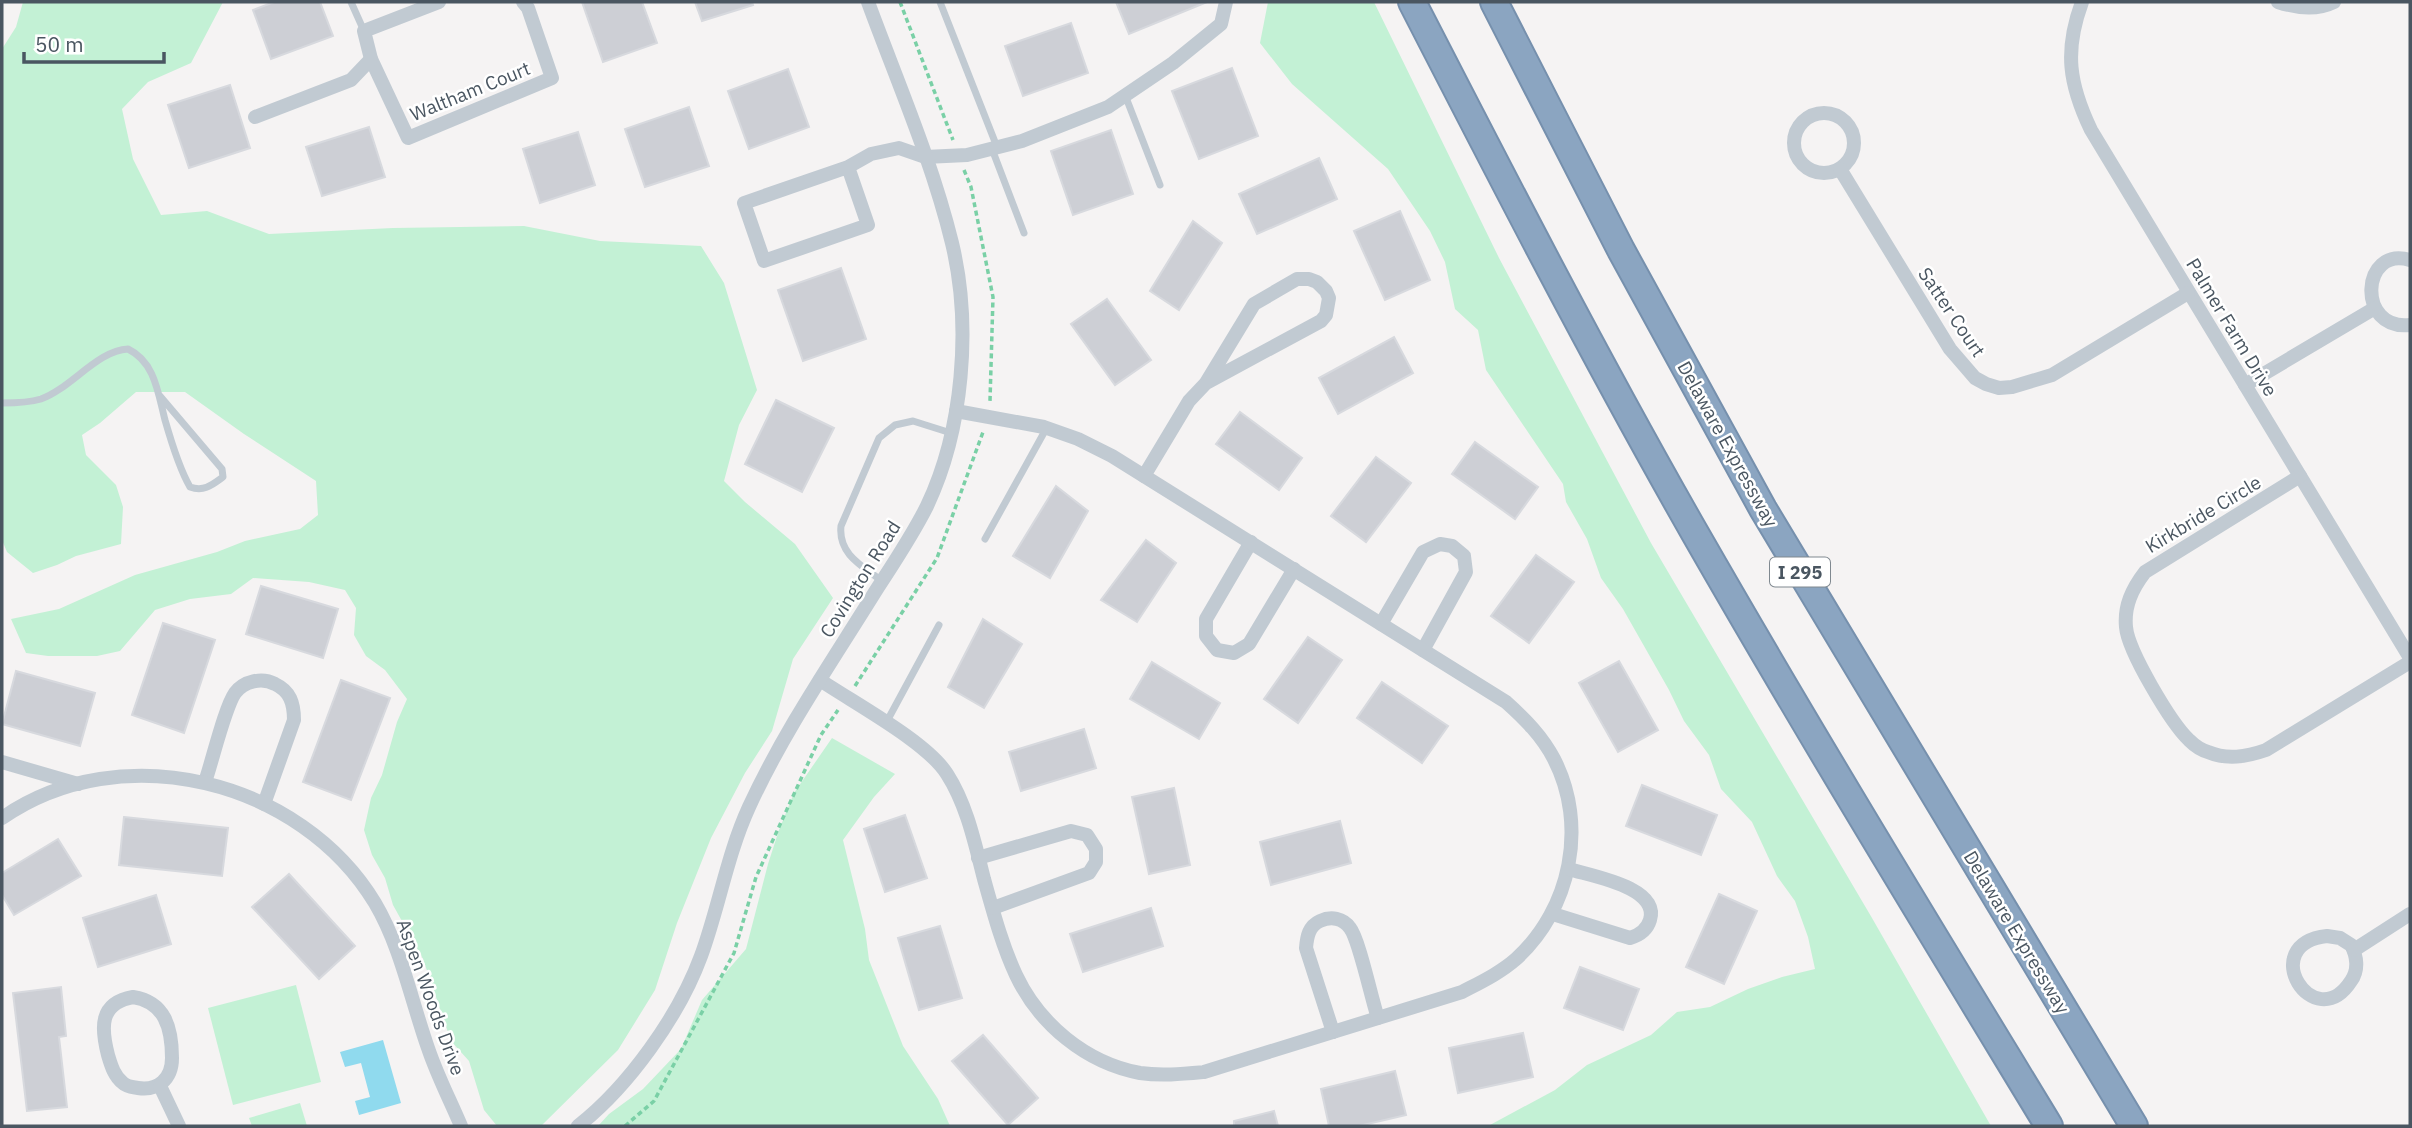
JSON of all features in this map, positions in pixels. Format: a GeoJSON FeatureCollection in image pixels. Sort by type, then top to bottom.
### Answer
{"type":"FeatureCollection","features":[{"type":"Feature","properties":{"kind":"highway"},"geometry":{"type":"LineString","coordinates":[[1412,2],[1504,181],[1695,534],[2049,1126]]}},
{"type":"Feature","properties":{"kind":"highway","name":"Delaware Expressway"},"geometry":{"type":"LineString","coordinates":[[1494,2],[1634,274],[1763,509],[2134,1126]]}},
{"type":"Feature","properties":{"kind":"street"},"geometry":{"type":"LineString","coordinates":[[364,31],[439,2]]}},
{"type":"Feature","properties":{"kind":"street","name":"Waltham Court"},"geometry":{"type":"LineString","coordinates":[[364,31],[371,59],[408,138],[552,78],[528,8],[523,2]]}},
{"type":"Feature","properties":{"kind":"street","name":"Covington Road"},"geometry":{"type":"LineString","coordinates":[[578,1126],[600,1107],[635,1067],[691,980],[745,815],[770,760],[927,506],[952,434],[961,377],[962,345],[953,246],[925,157],[868,2]]}},
{"type":"Feature","properties":{"kind":"street"},"geometry":{"type":"LineString","coordinates":[[848,167],[868,225],[764,261],[744,203],[848,167],[871,154],[898,148],[925,157],[967,155],[1022,141],[1108,107],[1173,63],[1221,24],[1226,2]]}},
{"type":"Feature","properties":{"kind":"street","name":"Palmer Farm Drive"},"geometry":{"type":"LineString","coordinates":[[2082,2],[2073,26],[2070,45],[2070,65],[2082,112],[2410,660]]}},
{"type":"Feature","properties":{"kind":"street"},"geometry":{"type":"LineString","coordinates":[[2278,2],[2295,8],[2319,7],[2334,2]]}},
{"type":"Feature","properties":{"kind":"street"},"geometry":{"type":"LineString","coordinates":[[255,117],[351,80],[371,59]]}},
{"type":"Feature","properties":{"kind":"street"},"geometry":{"type":"LineString","coordinates":[[1824,113],[1833,114],[1849,125],[1854,134],[1853,154],[1840,169],[1820,173],[1802,164],[1794,146],[1795,136],[1805,119],[1824,113]]}},
{"type":"Feature","properties":{"kind":"street","name":"Satter Court"},"geometry":{"type":"LineString","coordinates":[[1840,169],[1950,349],[1975,378],[1986,384],[1998,388],[2012,387],[2052,375],[2188,293]]}},
{"type":"Feature","properties":{"kind":"street"},"geometry":{"type":"LineString","coordinates":[[2410,260],[2392,260],[2381,266],[2373,276],[2370,288],[2371,301],[2375,308],[2393,324],[2410,325]]}},
{"type":"Feature","properties":{"kind":"street"},"geometry":{"type":"LineString","coordinates":[[1144,476],[1189,401],[1206,383],[1254,304],[1297,279],[1317,282],[1326,290],[1328,307],[1321,321],[1206,383]]}},
{"type":"Feature","properties":{"kind":"street"},"geometry":{"type":"LineString","coordinates":[[2245,385],[2375,308]]}},
{"type":"Feature","properties":{"kind":"street"},"geometry":{"type":"LineString","coordinates":[[820,680],[917,744],[947,774],[960,799],[1014,972],[1044,1018],[1075,1046],[1115,1066],[1141,1073],[1167,1075],[1204,1072],[1462,992],[1495,975],[1516,959],[1553,914],[1569,869],[1571,838],[1568,800],[1561,776],[1545,743],[1530,724],[1506,702],[1144,476],[1079,439],[1047,428],[956,411]]}},
{"type":"Feature","properties":{"kind":"street","name":"Kirkbride Circle"},"geometry":{"type":"LineString","coordinates":[[2300,476],[2145,572],[2134,586],[2126,617],[2129,640],[2140,665],[2176,725],[2190,741],[2219,756],[2239,757],[2266,750],[2410,660]]}},
{"type":"Feature","properties":{"kind":"street"},"geometry":{"type":"LineString","coordinates":[[1251,542],[1206,619],[1206,636],[1217,650],[1234,653],[1249,645],[1294,569]]}},
{"type":"Feature","properties":{"kind":"street"},"geometry":{"type":"LineString","coordinates":[[1381,624],[1423,552],[1440,544],[1452,546],[1464,556],[1466,572],[1423,650]]}},
{"type":"Feature","properties":{"kind":"street"},"geometry":{"type":"LineString","coordinates":[[205,782],[233,696],[248,683],[262,680],[271,682],[290,696],[294,705],[294,720],[264,804]]}},
{"type":"Feature","properties":{"kind":"street","name":"Aspen Woods Drive"},"geometry":{"type":"LineString","coordinates":[[2,762],[78,784]]}},
{"type":"Feature","properties":{"kind":"street","name":"Aspen Woods Drive"},"geometry":{"type":"LineString","coordinates":[[2,818],[25,804],[78,784],[136,775],[182,778],[228,788],[289,818],[337,855],[357,877],[376,905],[396,947],[428,1050],[461,1126]]}},
{"type":"Feature","properties":{"kind":"street"},"geometry":{"type":"LineString","coordinates":[[978,858],[1071,831],[1087,835],[1096,849],[1096,862],[1085,876],[993,908]]}},
{"type":"Feature","properties":{"kind":"street"},"geometry":{"type":"LineString","coordinates":[[1553,914],[1630,938],[1645,930],[1651,919],[1647,899],[1638,891],[1569,869]]}},
{"type":"Feature","properties":{"kind":"street"},"geometry":{"type":"LineString","coordinates":[[2354,950],[2410,914]]}},
{"type":"Feature","properties":{"kind":"street"},"geometry":{"type":"LineString","coordinates":[[1333,1032],[1306,948],[1307,934],[1315,923],[1326,918],[1336,918],[1350,928],[1378,1018]]}},
{"type":"Feature","properties":{"kind":"street"},"geometry":{"type":"LineString","coordinates":[[2313,937],[2340,938],[2354,950],[2354,977],[2338,995],[2322,999],[2310,996],[2300,989],[2293,969],[2293,959],[2305,942],[2313,937]]}},
{"type":"Feature","properties":{"kind":"street"},"geometry":{"type":"LineString","coordinates":[[124,999],[146,999],[158,1007],[165,1018],[172,1050],[172,1064],[169,1075],[160,1086],[148,1089],[130,1087],[123,1084],[113,1070],[102,1034],[103,1020],[110,1009],[124,999]]}},
{"type":"Feature","properties":{"kind":"street"},"geometry":{"type":"LineString","coordinates":[[160,1086],[179,1126]]}},
{"type":"Feature","properties":{"kind":"lane"},"geometry":{"type":"LineString","coordinates":[[351,2],[364,31]]}},
{"type":"Feature","properties":{"kind":"lane"},"geometry":{"type":"LineString","coordinates":[[940,2],[1024,233]]}},
{"type":"Feature","properties":{"kind":"lane"},"geometry":{"type":"LineString","coordinates":[[1125,94],[1160,184]]}},
{"type":"Feature","properties":{"kind":"lane"},"geometry":{"type":"LineString","coordinates":[[2,403],[43,398],[111,353],[128,349],[143,359],[152,373],[186,481],[190,487],[198,490],[209,487],[223,477],[222,469],[160,396]]}},
{"type":"Feature","properties":{"kind":"lane"},"geometry":{"type":"LineString","coordinates":[[882,581],[848,555],[839,540],[841,526],[879,438],[895,425],[913,421],[952,434]]}},
{"type":"Feature","properties":{"kind":"lane"},"geometry":{"type":"LineString","coordinates":[[985,539],[1047,428]]}},
{"type":"Feature","properties":{"kind":"lane"},"geometry":{"type":"LineString","coordinates":[[886,723],[939,625]]}},
{"type":"Feature","properties":{"kind":"green space"},"geometry":{"type":"Polygon","coordinates":[[[23,2],[223,2],[191,63],[148,82],[122,109],[133,159],[161,215],[207,211],[269,234],[393,228],[524,226],[600,241],[701,246],[724,283],[757,390],[739,425],[724,481],[795,544],[833,598],[793,659],[772,731],[745,773],[711,838],[677,923],[655,990],[618,1050],[541,1126],[497,1126],[484,1110],[469,1061],[451,1041],[423,959],[393,905],[385,878],[372,855],[364,830],[371,798],[382,775],[397,722],[407,699],[385,670],[366,656],[354,635],[356,608],[345,590],[309,582],[253,578],[231,594],[190,599],[155,610],[120,651],[97,656],[26,653],[11,619],[59,609],[135,575],[217,552],[245,541],[300,529],[318,515],[316,481],[185,392],[136,392],[82,435],[86,455],[116,485],[123,507],[121,544],[76,556],[33,573],[7,552],[2,540],[2,49],[16,27],[23,2]]]}},
{"type":"Feature","properties":{"kind":"green space"},"geometry":{"type":"Polygon","coordinates":[[[1268,2],[1374,2],[1499,258],[1651,543],[1991,1126],[1482,1126],[1490,1125],[1555,1090],[1587,1065],[1651,1035],[1677,1012],[1710,1007],[1748,989],[1815,969],[1808,937],[1795,901],[1777,876],[1752,822],[1721,789],[1709,755],[1684,721],[1623,609],[1601,578],[1587,539],[1566,502],[1563,484],[1486,370],[1478,330],[1455,309],[1445,262],[1430,231],[1388,169],[1292,84],[1260,43],[1268,2]]]}},
{"type":"Feature","properties":{"kind":"green space"},"geometry":{"type":"Polygon","coordinates":[[[832,738],[895,774],[874,797],[843,840],[865,929],[869,960],[903,1046],[938,1099],[950,1126],[598,1126],[609,1114],[643,1089],[681,1049],[702,1000],[746,949],[768,864],[794,793],[832,738]]]}},
{"type":"Feature","properties":{"kind":"green space"},"geometry":{"type":"Polygon","coordinates":[[[296,985],[321,1082],[233,1105],[208,1008],[296,985]]]}},
{"type":"Feature","properties":{"kind":"green space"},"geometry":{"type":"Polygon","coordinates":[[[300,1103],[307,1126],[252,1126],[249,1118],[300,1103]]]}},
{"type":"Feature","properties":{"kind":"water"},"geometry":{"type":"Polygon","coordinates":[[[383,1040],[401,1103],[359,1115],[355,1101],[370,1097],[361,1063],[345,1067],[340,1052],[383,1040]]]}},
{"type":"Feature","properties":{"kind":"building"},"geometry":{"type":"Polygon","coordinates":[[[274,2],[320,2],[333,36],[271,59],[253,10],[274,2]]]}},
{"type":"Feature","properties":{"kind":"building"},"geometry":{"type":"Polygon","coordinates":[[[582,2],[642,2],[657,43],[603,62],[582,2]]]}},
{"type":"Feature","properties":{"kind":"building"},"geometry":{"type":"Polygon","coordinates":[[[695,2],[752,2],[753,5],[702,21],[695,2]]]}},
{"type":"Feature","properties":{"kind":"building"},"geometry":{"type":"Polygon","coordinates":[[[1116,2],[1207,2],[1129,34],[1116,2]]]}},
{"type":"Feature","properties":{"kind":"building"},"geometry":{"type":"Polygon","coordinates":[[[1071,23],[1088,73],[1023,96],[1005,46],[1071,23]]]}},
{"type":"Feature","properties":{"kind":"building"},"geometry":{"type":"Polygon","coordinates":[[[1232,68],[1258,136],[1199,159],[1172,91],[1232,68]]]}},
{"type":"Feature","properties":{"kind":"building"},"geometry":{"type":"Polygon","coordinates":[[[788,69],[809,127],[749,149],[728,91],[788,69]]]}},
{"type":"Feature","properties":{"kind":"building"},"geometry":{"type":"Polygon","coordinates":[[[230,85],[250,148],[189,168],[168,105],[230,85]]]}},
{"type":"Feature","properties":{"kind":"building"},"geometry":{"type":"Polygon","coordinates":[[[689,107],[709,166],[645,187],[625,129],[689,107]]]}},
{"type":"Feature","properties":{"kind":"building"},"geometry":{"type":"Polygon","coordinates":[[[369,127],[385,177],[322,196],[306,147],[369,127]]]}},
{"type":"Feature","properties":{"kind":"building"},"geometry":{"type":"Polygon","coordinates":[[[1111,130],[1133,194],[1073,215],[1051,151],[1111,130]]]}},
{"type":"Feature","properties":{"kind":"building"},"geometry":{"type":"Polygon","coordinates":[[[578,132],[595,185],[540,203],[523,149],[578,132]]]}},
{"type":"Feature","properties":{"kind":"building"},"geometry":{"type":"Polygon","coordinates":[[[1319,158],[1337,199],[1257,234],[1239,194],[1319,158]]]}},
{"type":"Feature","properties":{"kind":"building"},"geometry":{"type":"Polygon","coordinates":[[[1400,211],[1430,280],[1385,300],[1354,231],[1400,211]]]}},
{"type":"Feature","properties":{"kind":"building"},"geometry":{"type":"Polygon","coordinates":[[[1193,221],[1222,243],[1179,310],[1150,291],[1193,221]]]}},
{"type":"Feature","properties":{"kind":"building"},"geometry":{"type":"Polygon","coordinates":[[[841,268],[866,339],[803,361],[778,290],[841,268]]]}},
{"type":"Feature","properties":{"kind":"building"},"geometry":{"type":"Polygon","coordinates":[[[1107,299],[1151,360],[1115,385],[1071,324],[1107,299]]]}},
{"type":"Feature","properties":{"kind":"building"},"geometry":{"type":"Polygon","coordinates":[[[1394,337],[1413,373],[1338,414],[1319,378],[1394,337]]]}},
{"type":"Feature","properties":{"kind":"building"},"geometry":{"type":"Polygon","coordinates":[[[776,400],[834,428],[802,492],[745,464],[776,400]]]}},
{"type":"Feature","properties":{"kind":"building"},"geometry":{"type":"Polygon","coordinates":[[[1240,412],[1302,458],[1279,490],[1216,444],[1240,412]]]}},
{"type":"Feature","properties":{"kind":"building"},"geometry":{"type":"Polygon","coordinates":[[[1475,442],[1538,487],[1515,519],[1452,474],[1475,442]]]}},
{"type":"Feature","properties":{"kind":"building"},"geometry":{"type":"Polygon","coordinates":[[[1376,457],[1411,483],[1366,542],[1331,516],[1376,457]]]}},
{"type":"Feature","properties":{"kind":"building"},"geometry":{"type":"Polygon","coordinates":[[[1056,486],[1088,511],[1050,578],[1013,556],[1056,486]]]}},
{"type":"Feature","properties":{"kind":"building"},"geometry":{"type":"Polygon","coordinates":[[[1146,540],[1176,563],[1137,622],[1101,600],[1146,540]]]}},
{"type":"Feature","properties":{"kind":"building"},"geometry":{"type":"Polygon","coordinates":[[[1536,555],[1574,582],[1529,643],[1491,616],[1536,555]]]}},
{"type":"Feature","properties":{"kind":"building"},"geometry":{"type":"Polygon","coordinates":[[[261,586],[338,609],[323,658],[246,634],[261,586]]]}},
{"type":"Feature","properties":{"kind":"building"},"geometry":{"type":"Polygon","coordinates":[[[983,619],[1022,644],[984,708],[948,687],[983,619]]]}},
{"type":"Feature","properties":{"kind":"building"},"geometry":{"type":"Polygon","coordinates":[[[163,623],[215,640],[184,733],[132,715],[163,623]]]}},
{"type":"Feature","properties":{"kind":"building"},"geometry":{"type":"Polygon","coordinates":[[[1308,637],[1342,660],[1298,723],[1264,699],[1308,637]]]}},
{"type":"Feature","properties":{"kind":"building"},"geometry":{"type":"Polygon","coordinates":[[[1619,661],[1658,730],[1618,752],[1579,683],[1619,661]]]}},
{"type":"Feature","properties":{"kind":"building"},"geometry":{"type":"Polygon","coordinates":[[[1152,662],[1220,703],[1199,739],[1130,699],[1152,662]]]}},
{"type":"Feature","properties":{"kind":"building"},"geometry":{"type":"Polygon","coordinates":[[[16,671],[95,693],[80,746],[2,724],[16,671]]]}},
{"type":"Feature","properties":{"kind":"building"},"geometry":{"type":"Polygon","coordinates":[[[341,680],[390,698],[351,800],[303,782],[341,680]]]}},
{"type":"Feature","properties":{"kind":"building"},"geometry":{"type":"Polygon","coordinates":[[[1382,682],[1448,726],[1422,763],[1357,718],[1382,682]]]}},
{"type":"Feature","properties":{"kind":"building"},"geometry":{"type":"Polygon","coordinates":[[[1084,729],[1096,768],[1021,791],[1009,752],[1084,729]]]}},
{"type":"Feature","properties":{"kind":"building"},"geometry":{"type":"Polygon","coordinates":[[[1642,785],[1717,815],[1701,855],[1626,826],[1642,785]]]}},
{"type":"Feature","properties":{"kind":"building"},"geometry":{"type":"Polygon","coordinates":[[[1174,788],[1190,865],[1149,874],[1132,797],[1174,788]]]}},
{"type":"Feature","properties":{"kind":"building"},"geometry":{"type":"Polygon","coordinates":[[[905,815],[927,878],[885,892],[864,829],[905,815]]]}},
{"type":"Feature","properties":{"kind":"building"},"geometry":{"type":"Polygon","coordinates":[[[124,817],[228,828],[222,876],[119,865],[124,817]]]}},
{"type":"Feature","properties":{"kind":"building"},"geometry":{"type":"Polygon","coordinates":[[[1340,821],[1351,863],[1271,885],[1260,842],[1340,821]]]}},
{"type":"Feature","properties":{"kind":"building"},"geometry":{"type":"Polygon","coordinates":[[[58,839],[81,876],[14,915],[2,895],[2,873],[58,839]]]}},
{"type":"Feature","properties":{"kind":"building"},"geometry":{"type":"Polygon","coordinates":[[[289,874],[355,946],[319,979],[252,907],[289,874]]]}},
{"type":"Feature","properties":{"kind":"building"},"geometry":{"type":"Polygon","coordinates":[[[1719,894],[1757,911],[1724,984],[1686,967],[1719,894]]]}},
{"type":"Feature","properties":{"kind":"building"},"geometry":{"type":"Polygon","coordinates":[[[156,895],[171,944],[98,967],[83,918],[156,895]]]}},
{"type":"Feature","properties":{"kind":"building"},"geometry":{"type":"Polygon","coordinates":[[[1151,908],[1163,946],[1083,972],[1070,934],[1151,908]]]}},
{"type":"Feature","properties":{"kind":"building"},"geometry":{"type":"Polygon","coordinates":[[[940,926],[962,998],[919,1010],[898,938],[940,926]]]}},
{"type":"Feature","properties":{"kind":"building"},"geometry":{"type":"Polygon","coordinates":[[[1580,967],[1639,989],[1623,1030],[1564,1008],[1580,967]]]}},
{"type":"Feature","properties":{"kind":"building"},"geometry":{"type":"Polygon","coordinates":[[[61,987],[66,1036],[59,1037],[67,1107],[27,1111],[13,993],[61,987]]]}},
{"type":"Feature","properties":{"kind":"building"},"geometry":{"type":"Polygon","coordinates":[[[1523,1033],[1533,1077],[1458,1093],[1449,1048],[1523,1033]]]}},
{"type":"Feature","properties":{"kind":"building"},"geometry":{"type":"Polygon","coordinates":[[[983,1035],[1038,1098],[1008,1125],[952,1061],[983,1035]]]}},
{"type":"Feature","properties":{"kind":"building"},"geometry":{"type":"Polygon","coordinates":[[[1395,1071],[1406,1115],[1359,1126],[1329,1126],[1321,1089],[1395,1071]]]}},
{"type":"Feature","properties":{"kind":"building"},"geometry":{"type":"Polygon","coordinates":[[[1274,1111],[1278,1126],[1234,1126],[1234,1121],[1274,1111]]]}}]}
